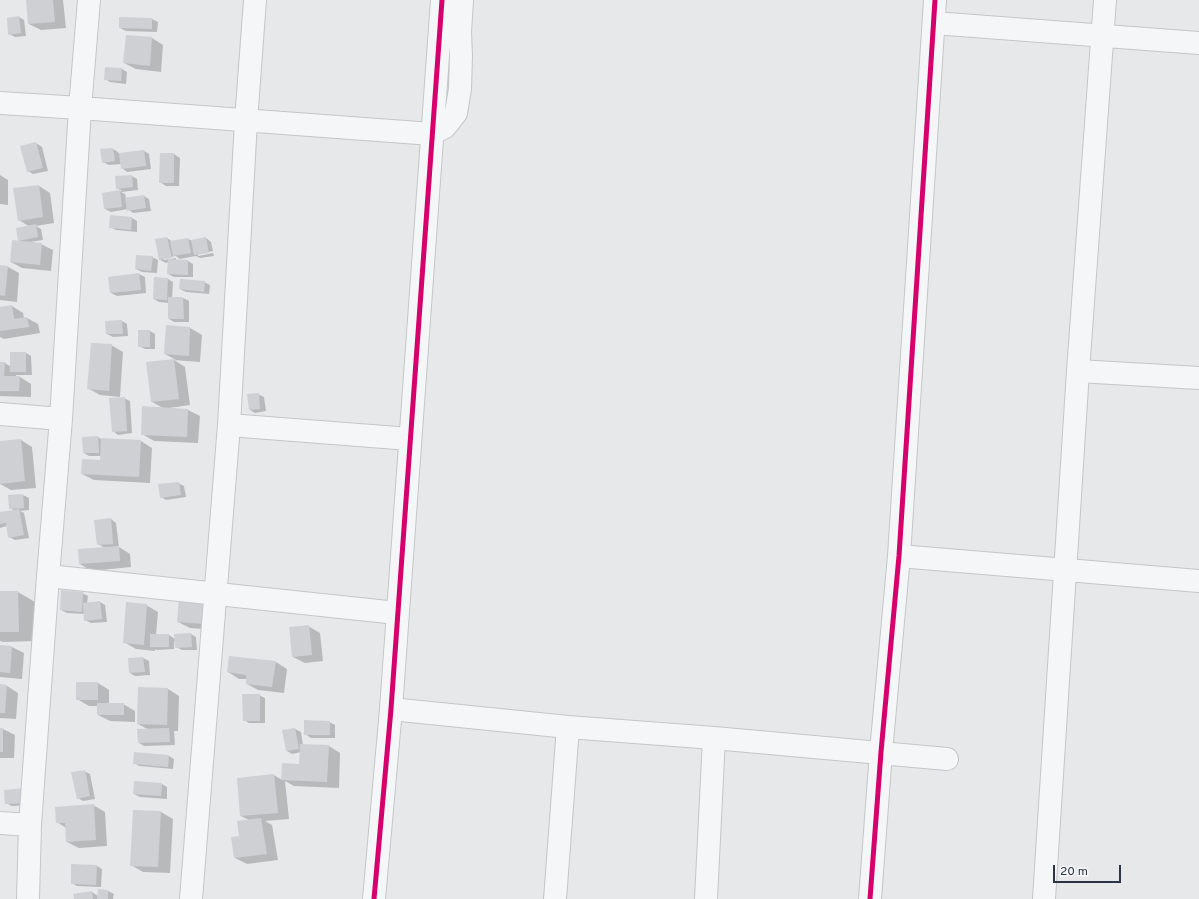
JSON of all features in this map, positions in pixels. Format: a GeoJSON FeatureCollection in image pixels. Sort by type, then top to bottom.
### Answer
{"type":"FeatureCollection","features":[{"type":"Feature","properties":{"kind":"street"},"geometry":{"type":"LineString","coordinates":[[28,899],[30,825],[61,419],[80,108],[89,0]]}},
{"type":"Feature","properties":{"kind":"street"},"geometry":{"type":"LineString","coordinates":[[191,899],[229,425],[246,121],[255,0]]}},
{"type":"Feature","properties":{"kind":"street"},"geometry":{"type":"LineString","coordinates":[[374,899],[391,709],[442,0]]}},
{"type":"Feature","properties":{"kind":"street"},"geometry":{"type":"LineString","coordinates":[[0,103],[432,134],[445,127],[456,113],[460,89],[460,32],[462,0]]}},
{"type":"Feature","properties":{"kind":"street"},"geometry":{"type":"LineString","coordinates":[[870,899],[881,752],[899,556],[935,0]]}},
{"type":"Feature","properties":{"kind":"street"},"geometry":{"type":"LineString","coordinates":[[1044,899],[1104,0]]}},
{"type":"Feature","properties":{"kind":"street"},"geometry":{"type":"LineString","coordinates":[[934,23],[1199,43]]}},
{"type":"Feature","properties":{"kind":"street"},"geometry":{"type":"LineString","coordinates":[[1078,372],[1199,378]]}},
{"type":"Feature","properties":{"kind":"street"},"geometry":{"type":"LineString","coordinates":[[0,414],[61,419]]}},
{"type":"Feature","properties":{"kind":"street"},"geometry":{"type":"LineString","coordinates":[[229,425],[410,439]]}},
{"type":"Feature","properties":{"kind":"street"},"geometry":{"type":"LineString","coordinates":[[899,556],[1199,581]]}},
{"type":"Feature","properties":{"kind":"street"},"geometry":{"type":"LineString","coordinates":[[48,576],[398,613]]}},
{"type":"Feature","properties":{"kind":"street"},"geometry":{"type":"LineString","coordinates":[[391,709],[947,759]]}},
{"type":"Feature","properties":{"kind":"street"},"geometry":{"type":"LineString","coordinates":[[555,899],[568,726]]}},
{"type":"Feature","properties":{"kind":"street"},"geometry":{"type":"LineString","coordinates":[[706,899],[714,738]]}},
{"type":"Feature","properties":{"kind":"street"},"geometry":{"type":"LineString","coordinates":[[0,823],[30,825]]}},
{"type":"Feature","properties":{"kind":"building"},"geometry":{"type":"Polygon","coordinates":[[[26,0],[53,0],[55,22],[28,24],[26,0]]]}},
{"type":"Feature","properties":{"kind":"building"},"geometry":{"type":"Polygon","coordinates":[[[19,16],[21,33],[8,35],[7,18],[19,16]]]}},
{"type":"Feature","properties":{"kind":"building"},"geometry":{"type":"Polygon","coordinates":[[[119,17],[152,18],[152,29],[119,28],[119,17]]]}},
{"type":"Feature","properties":{"kind":"building"},"geometry":{"type":"Polygon","coordinates":[[[126,35],[152,37],[150,66],[123,63],[126,35]]]}},
{"type":"Feature","properties":{"kind":"building"},"geometry":{"type":"Polygon","coordinates":[[[105,67],[122,68],[121,81],[104,80],[105,67]]]}},
{"type":"Feature","properties":{"kind":"building"},"geometry":{"type":"Polygon","coordinates":[[[36,142],[43,168],[27,172],[20,146],[36,142]]]}},
{"type":"Feature","properties":{"kind":"building"},"geometry":{"type":"Polygon","coordinates":[[[113,148],[115,161],[102,163],[100,149],[113,148]]]}},
{"type":"Feature","properties":{"kind":"building"},"geometry":{"type":"Polygon","coordinates":[[[144,150],[146,166],[121,169],[119,153],[144,150]]]}},
{"type":"Feature","properties":{"kind":"building"},"geometry":{"type":"Polygon","coordinates":[[[160,153],[174,153],[174,183],[159,183],[160,153]]]}},
{"type":"Feature","properties":{"kind":"building"},"geometry":{"type":"Polygon","coordinates":[[[132,175],[133,187],[116,189],[115,176],[132,175]]]}},
{"type":"Feature","properties":{"kind":"building"},"geometry":{"type":"Polygon","coordinates":[[[39,185],[43,217],[18,221],[13,188],[39,185]]]}},
{"type":"Feature","properties":{"kind":"building"},"geometry":{"type":"Polygon","coordinates":[[[120,190],[122,207],[104,209],[102,193],[120,190]]]}},
{"type":"Feature","properties":{"kind":"building"},"geometry":{"type":"Polygon","coordinates":[[[144,195],[146,208],[127,211],[125,198],[144,195]]]}},
{"type":"Feature","properties":{"kind":"building"},"geometry":{"type":"Polygon","coordinates":[[[110,215],[132,217],[131,230],[109,228],[110,215]]]}},
{"type":"Feature","properties":{"kind":"building"},"geometry":{"type":"Polygon","coordinates":[[[36,224],[38,237],[18,241],[16,228],[36,224]]]}},
{"type":"Feature","properties":{"kind":"building"},"geometry":{"type":"Polygon","coordinates":[[[167,237],[172,258],[159,260],[155,239],[167,237]]]}},
{"type":"Feature","properties":{"kind":"building"},"geometry":{"type":"Polygon","coordinates":[[[206,237],[209,253],[194,255],[191,240],[206,237]]]}},
{"type":"Feature","properties":{"kind":"building"},"geometry":{"type":"Polygon","coordinates":[[[188,238],[191,253],[173,256],[170,241],[188,238]]]}},
{"type":"Feature","properties":{"kind":"building"},"geometry":{"type":"Polygon","coordinates":[[[12,240],[42,243],[40,265],[10,262],[12,240]]]}},
{"type":"Feature","properties":{"kind":"building"},"geometry":{"type":"Polygon","coordinates":[[[136,255],[153,256],[151,271],[135,269],[136,255]]]}},
{"type":"Feature","properties":{"kind":"building"},"geometry":{"type":"Polygon","coordinates":[[[168,259],[188,260],[188,275],[167,274],[168,259]]]}},
{"type":"Feature","properties":{"kind":"building"},"geometry":{"type":"Polygon","coordinates":[[[0,265],[8,266],[5,296],[0,295],[0,265]]]}},
{"type":"Feature","properties":{"kind":"building"},"geometry":{"type":"Polygon","coordinates":[[[139,273],[141,290],[110,293],[108,277],[139,273]]]}},
{"type":"Feature","properties":{"kind":"building"},"geometry":{"type":"Polygon","coordinates":[[[154,277],[168,278],[167,300],[153,299],[154,277]]]}},
{"type":"Feature","properties":{"kind":"building"},"geometry":{"type":"Polygon","coordinates":[[[180,279],[205,281],[204,292],[179,289],[180,279]]]}},
{"type":"Feature","properties":{"kind":"building"},"geometry":{"type":"Polygon","coordinates":[[[168,297],[183,297],[184,319],[168,319],[168,297]]]}},
{"type":"Feature","properties":{"kind":"building"},"geometry":{"type":"Polygon","coordinates":[[[12,305],[14,319],[27,317],[29,327],[0,331],[0,307],[12,305]]]}},
{"type":"Feature","properties":{"kind":"building"},"geometry":{"type":"Polygon","coordinates":[[[122,320],[123,334],[106,334],[105,321],[122,320]]]}},
{"type":"Feature","properties":{"kind":"building"},"geometry":{"type":"Polygon","coordinates":[[[166,325],[190,327],[189,356],[164,354],[166,325]]]}},
{"type":"Feature","properties":{"kind":"building"},"geometry":{"type":"Polygon","coordinates":[[[138,330],[150,330],[150,347],[138,347],[138,330]]]}},
{"type":"Feature","properties":{"kind":"building"},"geometry":{"type":"Polygon","coordinates":[[[91,343],[112,344],[109,391],[87,389],[91,343]]]}},
{"type":"Feature","properties":{"kind":"building"},"geometry":{"type":"Polygon","coordinates":[[[10,352],[26,352],[26,372],[10,372],[10,352]]]}},
{"type":"Feature","properties":{"kind":"building"},"geometry":{"type":"Polygon","coordinates":[[[174,359],[179,399],[151,402],[146,362],[174,359]]]}},
{"type":"Feature","properties":{"kind":"building"},"geometry":{"type":"Polygon","coordinates":[[[0,362],[5,362],[4,376],[20,376],[19,391],[0,391],[0,362]]]}},
{"type":"Feature","properties":{"kind":"building"},"geometry":{"type":"Polygon","coordinates":[[[259,393],[260,409],[249,410],[247,394],[259,393]]]}},
{"type":"Feature","properties":{"kind":"building"},"geometry":{"type":"Polygon","coordinates":[[[125,397],[127,431],[112,432],[109,398],[125,397]]]}},
{"type":"Feature","properties":{"kind":"building"},"geometry":{"type":"Polygon","coordinates":[[[142,406],[188,409],[187,437],[141,435],[142,406]]]}},
{"type":"Feature","properties":{"kind":"building"},"geometry":{"type":"Polygon","coordinates":[[[98,436],[99,453],[83,453],[82,437],[98,436]]]}},
{"type":"Feature","properties":{"kind":"building"},"geometry":{"type":"Polygon","coordinates":[[[101,438],[141,440],[139,477],[81,474],[82,459],[100,460],[101,438]]]}},
{"type":"Feature","properties":{"kind":"building"},"geometry":{"type":"Polygon","coordinates":[[[21,439],[25,481],[0,484],[0,441],[21,439]]]}},
{"type":"Feature","properties":{"kind":"building"},"geometry":{"type":"Polygon","coordinates":[[[179,482],[181,495],[160,498],[158,484],[179,482]]]}},
{"type":"Feature","properties":{"kind":"building"},"geometry":{"type":"Polygon","coordinates":[[[23,494],[24,508],[9,509],[8,495],[23,494]]]}},
{"type":"Feature","properties":{"kind":"building"},"geometry":{"type":"Polygon","coordinates":[[[19,509],[24,535],[8,538],[6,523],[0,524],[0,512],[19,509]]]}},
{"type":"Feature","properties":{"kind":"building"},"geometry":{"type":"Polygon","coordinates":[[[111,518],[113,544],[97,545],[94,520],[111,518]]]}},
{"type":"Feature","properties":{"kind":"building"},"geometry":{"type":"Polygon","coordinates":[[[119,546],[120,561],[79,564],[78,549],[119,546]]]}},
{"type":"Feature","properties":{"kind":"building"},"geometry":{"type":"Polygon","coordinates":[[[61,590],[83,592],[82,612],[60,610],[61,590]]]}},
{"type":"Feature","properties":{"kind":"building"},"geometry":{"type":"Polygon","coordinates":[[[0,591],[18,591],[19,632],[0,632],[0,591]]]}},
{"type":"Feature","properties":{"kind":"building"},"geometry":{"type":"Polygon","coordinates":[[[179,598],[205,599],[204,624],[177,622],[179,598]]]}},
{"type":"Feature","properties":{"kind":"building"},"geometry":{"type":"Polygon","coordinates":[[[100,601],[102,619],[84,621],[83,603],[100,601]]]}},
{"type":"Feature","properties":{"kind":"building"},"geometry":{"type":"Polygon","coordinates":[[[126,602],[147,604],[144,645],[123,643],[126,602]]]}},
{"type":"Feature","properties":{"kind":"building"},"geometry":{"type":"Polygon","coordinates":[[[309,625],[312,655],[292,657],[289,627],[309,625]]]}},
{"type":"Feature","properties":{"kind":"building"},"geometry":{"type":"Polygon","coordinates":[[[191,633],[192,647],[175,648],[174,634],[191,633]]]}},
{"type":"Feature","properties":{"kind":"building"},"geometry":{"type":"Polygon","coordinates":[[[150,634],[169,634],[169,647],[150,647],[150,634]]]}},
{"type":"Feature","properties":{"kind":"building"},"geometry":{"type":"Polygon","coordinates":[[[0,645],[12,646],[10,673],[0,672],[0,645]]]}},
{"type":"Feature","properties":{"kind":"building"},"geometry":{"type":"Polygon","coordinates":[[[229,656],[276,661],[272,687],[246,684],[246,675],[227,672],[229,656]]]}},
{"type":"Feature","properties":{"kind":"building"},"geometry":{"type":"Polygon","coordinates":[[[143,657],[145,672],[129,673],[128,658],[143,657]]]}},
{"type":"Feature","properties":{"kind":"building"},"geometry":{"type":"Polygon","coordinates":[[[76,682],[98,682],[98,700],[76,700],[76,682]]]}},
{"type":"Feature","properties":{"kind":"building"},"geometry":{"type":"Polygon","coordinates":[[[0,684],[7,685],[5,713],[0,713],[0,684]]]}},
{"type":"Feature","properties":{"kind":"building"},"geometry":{"type":"Polygon","coordinates":[[[138,687],[168,688],[167,725],[137,724],[138,687]]]}},
{"type":"Feature","properties":{"kind":"building"},"geometry":{"type":"Polygon","coordinates":[[[242,694],[260,694],[260,721],[243,721],[242,694]]]}},
{"type":"Feature","properties":{"kind":"building"},"geometry":{"type":"Polygon","coordinates":[[[97,703],[124,703],[124,715],[97,715],[97,703]]]}},
{"type":"Feature","properties":{"kind":"building"},"geometry":{"type":"Polygon","coordinates":[[[304,720],[330,721],[330,735],[304,735],[304,720]]]}},
{"type":"Feature","properties":{"kind":"building"},"geometry":{"type":"Polygon","coordinates":[[[0,728],[3,728],[3,752],[0,752],[0,728]]]}},
{"type":"Feature","properties":{"kind":"building"},"geometry":{"type":"Polygon","coordinates":[[[169,728],[170,742],[138,743],[137,729],[169,728]]]}},
{"type":"Feature","properties":{"kind":"building"},"geometry":{"type":"Polygon","coordinates":[[[295,728],[299,749],[286,751],[282,730],[295,728]]]}},
{"type":"Feature","properties":{"kind":"building"},"geometry":{"type":"Polygon","coordinates":[[[300,744],[329,745],[327,782],[281,780],[282,763],[299,764],[300,744]]]}},
{"type":"Feature","properties":{"kind":"building"},"geometry":{"type":"Polygon","coordinates":[[[134,752],[169,755],[168,767],[133,764],[134,752]]]}},
{"type":"Feature","properties":{"kind":"building"},"geometry":{"type":"Polygon","coordinates":[[[85,770],[90,796],[77,799],[71,772],[85,770]]]}},
{"type":"Feature","properties":{"kind":"building"},"geometry":{"type":"Polygon","coordinates":[[[274,774],[278,813],[240,816],[237,778],[274,774]]]}},
{"type":"Feature","properties":{"kind":"building"},"geometry":{"type":"Polygon","coordinates":[[[134,781],[162,783],[161,796],[133,794],[134,781]]]}},
{"type":"Feature","properties":{"kind":"building"},"geometry":{"type":"Polygon","coordinates":[[[26,788],[27,803],[5,804],[4,790],[26,788]]]}},
{"type":"Feature","properties":{"kind":"building"},"geometry":{"type":"Polygon","coordinates":[[[94,804],[96,840],[66,842],[65,823],[56,823],[55,807],[94,804]]]}},
{"type":"Feature","properties":{"kind":"building"},"geometry":{"type":"Polygon","coordinates":[[[133,810],[161,811],[158,867],[130,866],[133,810]]]}},
{"type":"Feature","properties":{"kind":"building"},"geometry":{"type":"Polygon","coordinates":[[[261,818],[267,854],[234,858],[231,837],[239,836],[237,821],[261,818]]]}},
{"type":"Feature","properties":{"kind":"building"},"geometry":{"type":"Polygon","coordinates":[[[71,864],[97,865],[96,885],[71,884],[71,864]]]}},
{"type":"Feature","properties":{"kind":"building"},"geometry":{"type":"Polygon","coordinates":[[[98,889],[108,890],[108,899],[97,899],[98,889]]]}},
{"type":"Feature","properties":{"kind":"building"},"geometry":{"type":"Polygon","coordinates":[[[92,891],[93,899],[74,899],[73,894],[92,891]]]}},
{"type":"Feature","properties":{"kind":"cycle path"},"geometry":{"type":"LineString","coordinates":[[374,899],[391,709],[442,0]]}},
{"type":"Feature","properties":{"kind":"cycle path"},"geometry":{"type":"LineString","coordinates":[[870,899],[881,752],[899,556],[935,0]]}}]}
